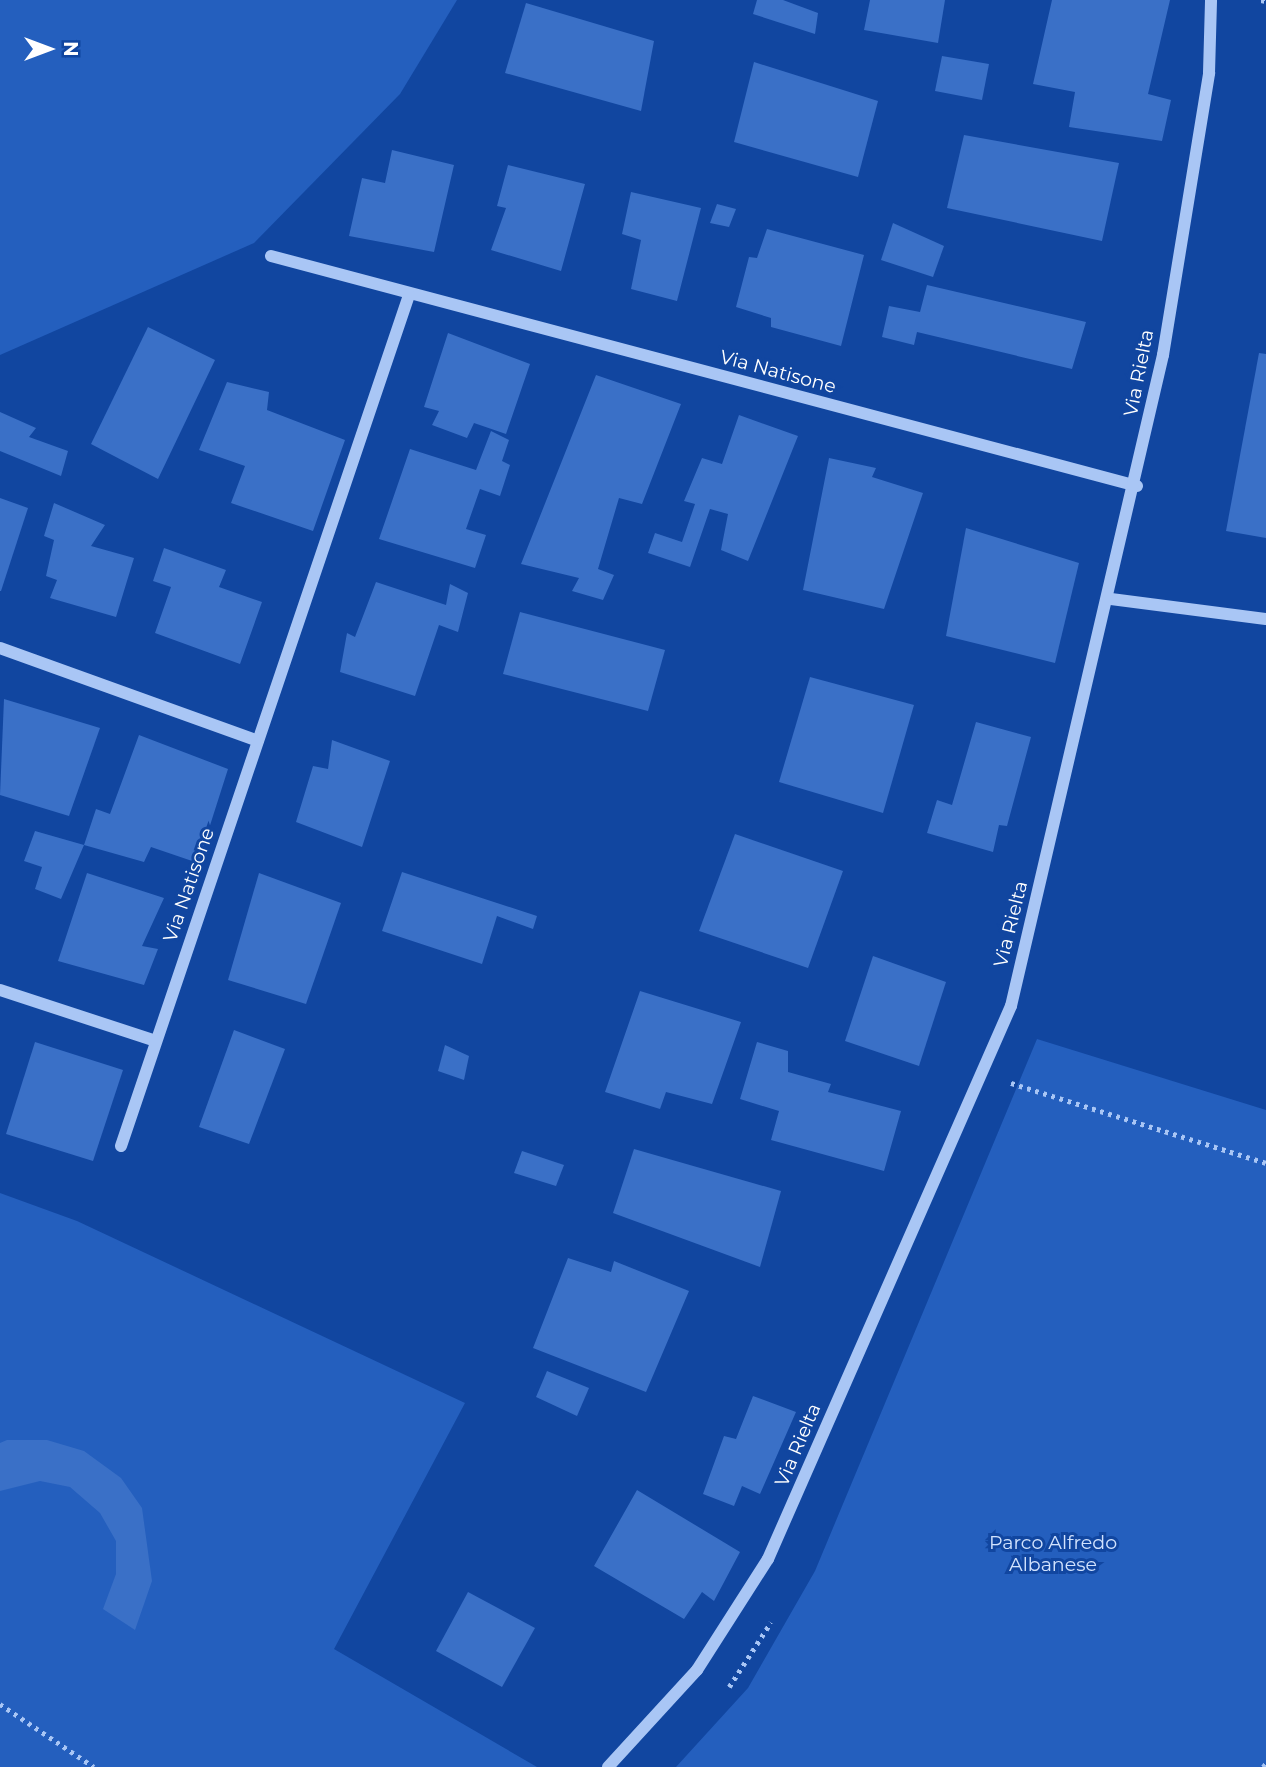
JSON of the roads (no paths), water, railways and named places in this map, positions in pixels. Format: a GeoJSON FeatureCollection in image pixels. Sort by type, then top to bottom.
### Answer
{"type":"FeatureCollection","features":[{"type":"Feature","properties":{"kind":"street","name":"Via Rielta"},"geometry":{"type":"LineString","coordinates":[[608,1767],[697,1670],[768,1559],[983,1075],[1011,1006],[1137,486],[1209,73],[1211,0]]}},
{"type":"Feature","properties":{"kind":"street","name":"Via Natisone"},"geometry":{"type":"LineString","coordinates":[[271,256],[409,295],[1137,486]]}},
{"type":"Feature","properties":{"kind":"street","name":"Via Natisone"},"geometry":{"type":"LineString","coordinates":[[121,1146],[409,295]]}},
{"type":"Feature","properties":{"kind":"street"},"geometry":{"type":"LineString","coordinates":[[1111,599],[1266,619]]}},
{"type":"Feature","properties":{"kind":"street"},"geometry":{"type":"LineString","coordinates":[[0,648],[258,741]]}},
{"type":"Feature","properties":{"kind":"street"},"geometry":{"type":"LineString","coordinates":[[0,990],[156,1041]]}},
{"type":"Feature","properties":{"kind":"park label","name":"Parco Alfredo Albanese"},"geometry":{"type":"Point","coordinates":[1053,1554]}}]}
